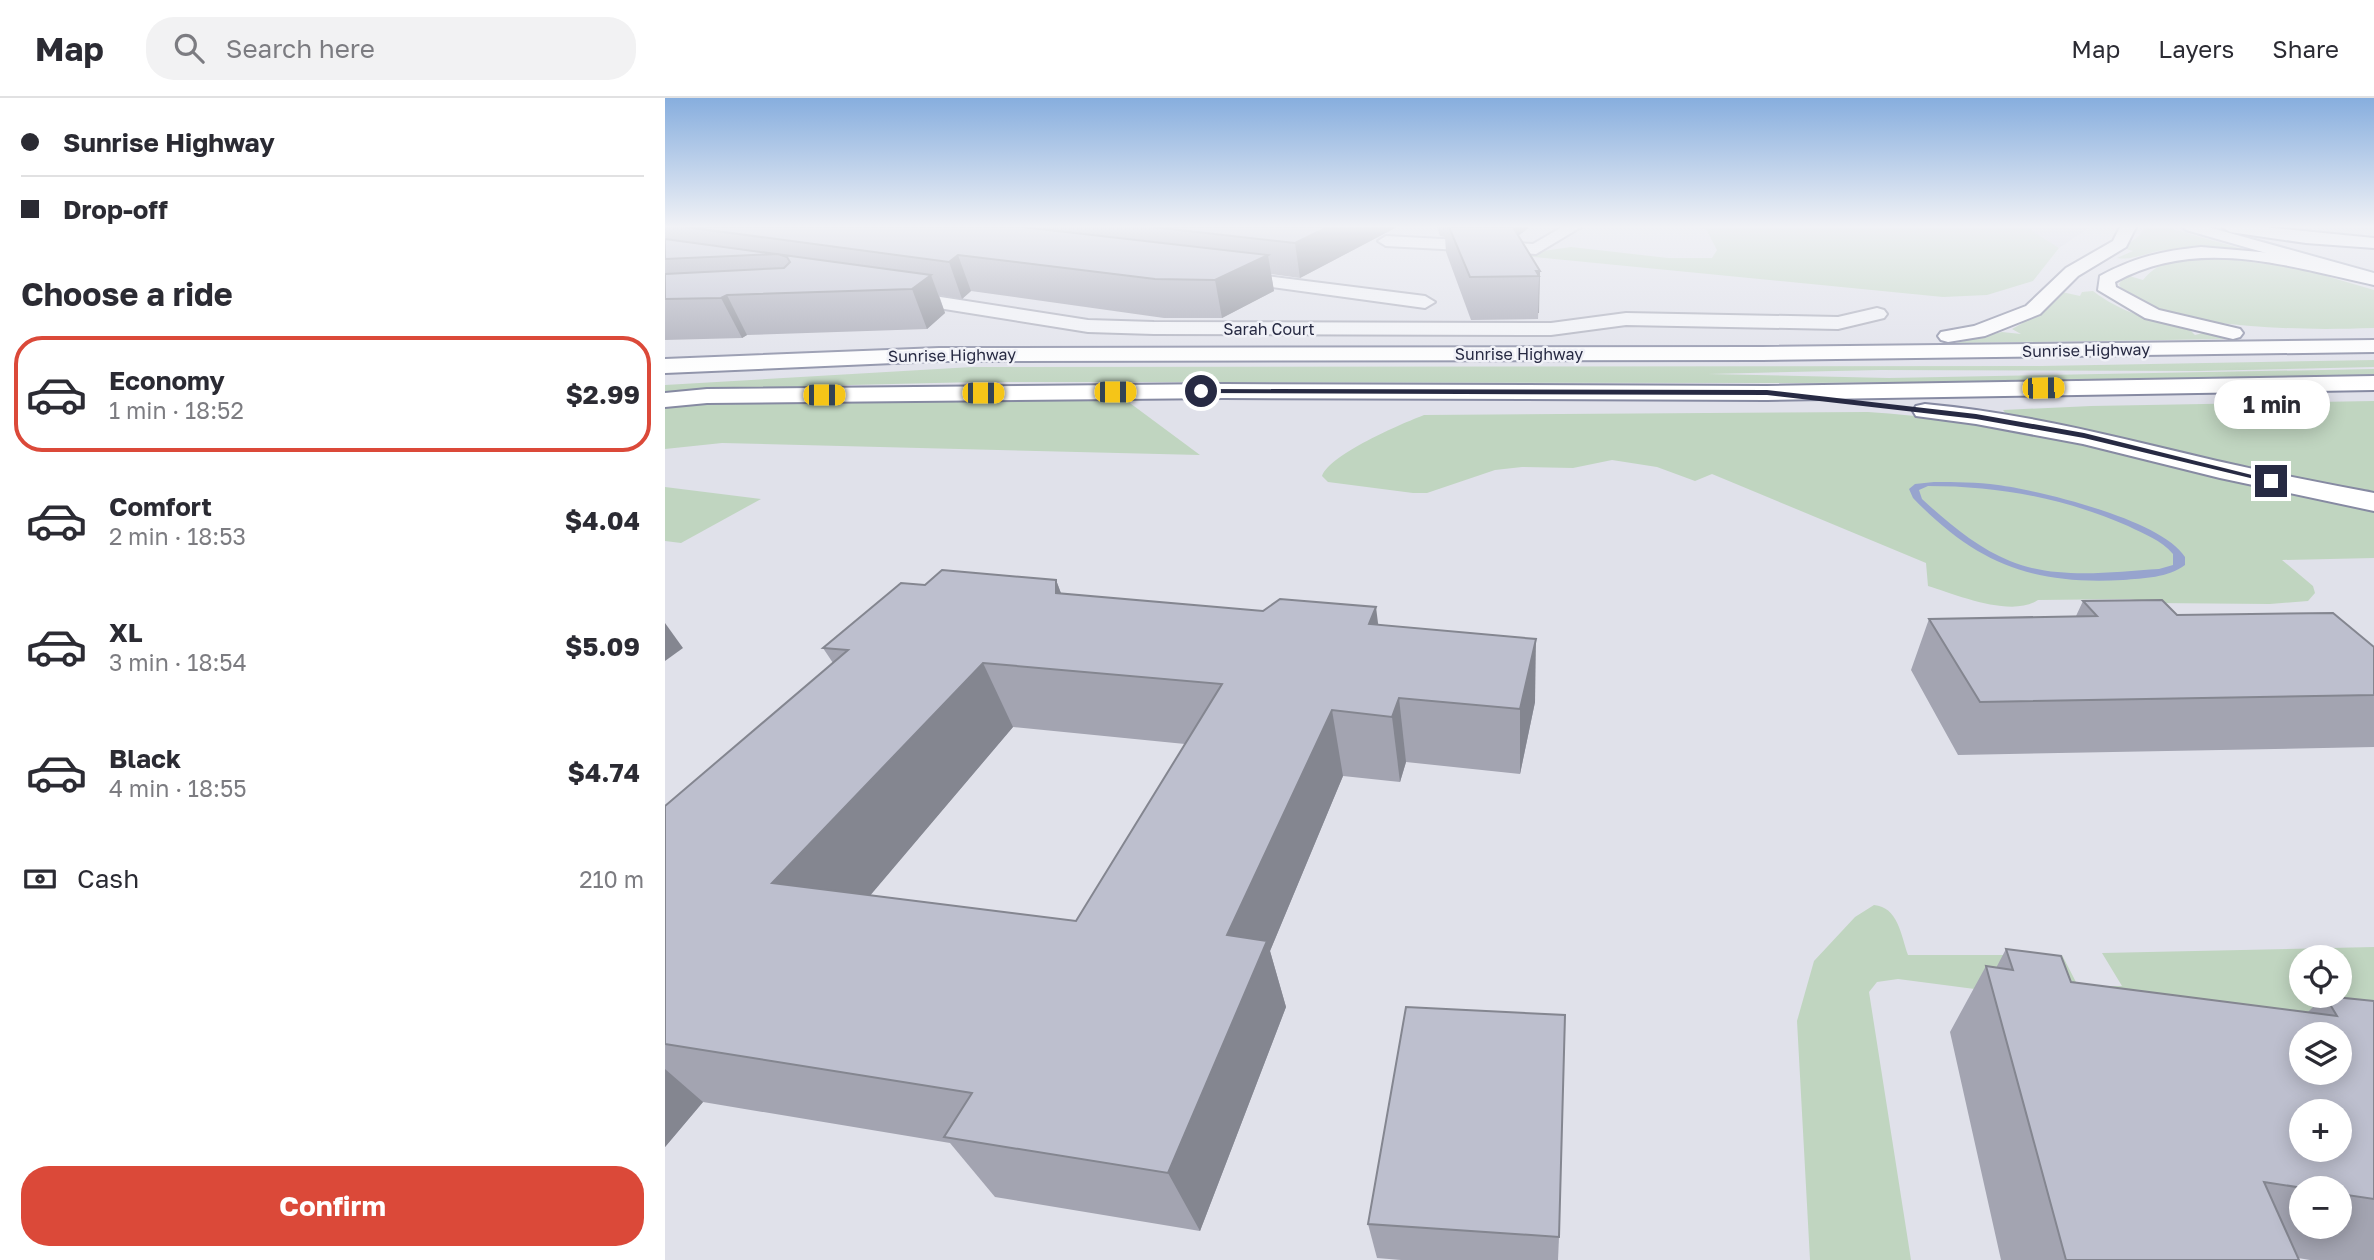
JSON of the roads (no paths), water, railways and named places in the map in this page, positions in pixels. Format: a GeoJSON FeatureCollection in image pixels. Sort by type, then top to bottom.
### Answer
{"type":"FeatureCollection","features":[{"type":"Feature","properties":{"kind":"main road"},"geometry":{"type":"LineString","coordinates":[[1830,354],[1977,332],[2033,310],[2063,281]]}},
{"type":"Feature","properties":{"kind":"main road"},"geometry":{"type":"LineString","coordinates":[[2106,281],[2107,290],[2125,301],[2152,314],[2202,328],[2373,346]]}},
{"type":"Feature","properties":{"kind":"main road","name":"Sunrise Highway"},"geometry":{"type":"LineString","coordinates":[[665,366],[781,358],[966,354],[1830,354],[2373,346]]}},
{"type":"Feature","properties":{"kind":"main road"},"geometry":{"type":"LineString","coordinates":[[665,400],[707,396],[1213,391],[1767,393],[2374,383]]}},
{"type":"Feature","properties":{"kind":"main road"},"geometry":{"type":"LineString","coordinates":[[1767,393],[1976,416],[2071,433],[2220,470],[2374,502]]}},
{"type":"Feature","properties":{"kind":"street"},"geometry":{"type":"LineString","coordinates":[[1266,281],[1425,302]]}},
{"type":"Feature","properties":{"kind":"street"},"geometry":{"type":"LineString","coordinates":[[1338,290],[1351,281]]}},
{"type":"Feature","properties":{"kind":"street","name":"Sarah Court"},"geometry":{"type":"LineString","coordinates":[[865,294],[892,295],[1088,326],[1154,328],[1551,329],[1626,319],[1838,323],[1877,314]]}},
{"type":"Feature","properties":{"kind":"water"},"geometry":{"type":"Polygon","coordinates":[[[1915,484],[1990,484],[2018,488],[2099,509],[2152,531],[2172,544],[2185,557],[2185,565],[2163,575],[2123,580],[2090,581],[2033,574],[2008,566],[1960,539],[1913,498],[1909,489],[1915,484]],[[1928,486],[1919,490],[1922,499],[1953,526],[1986,549],[2010,561],[2065,573],[2159,569],[2173,565],[2173,554],[2163,545],[2104,516],[2055,501],[2005,491],[1928,486]]]}}]}
